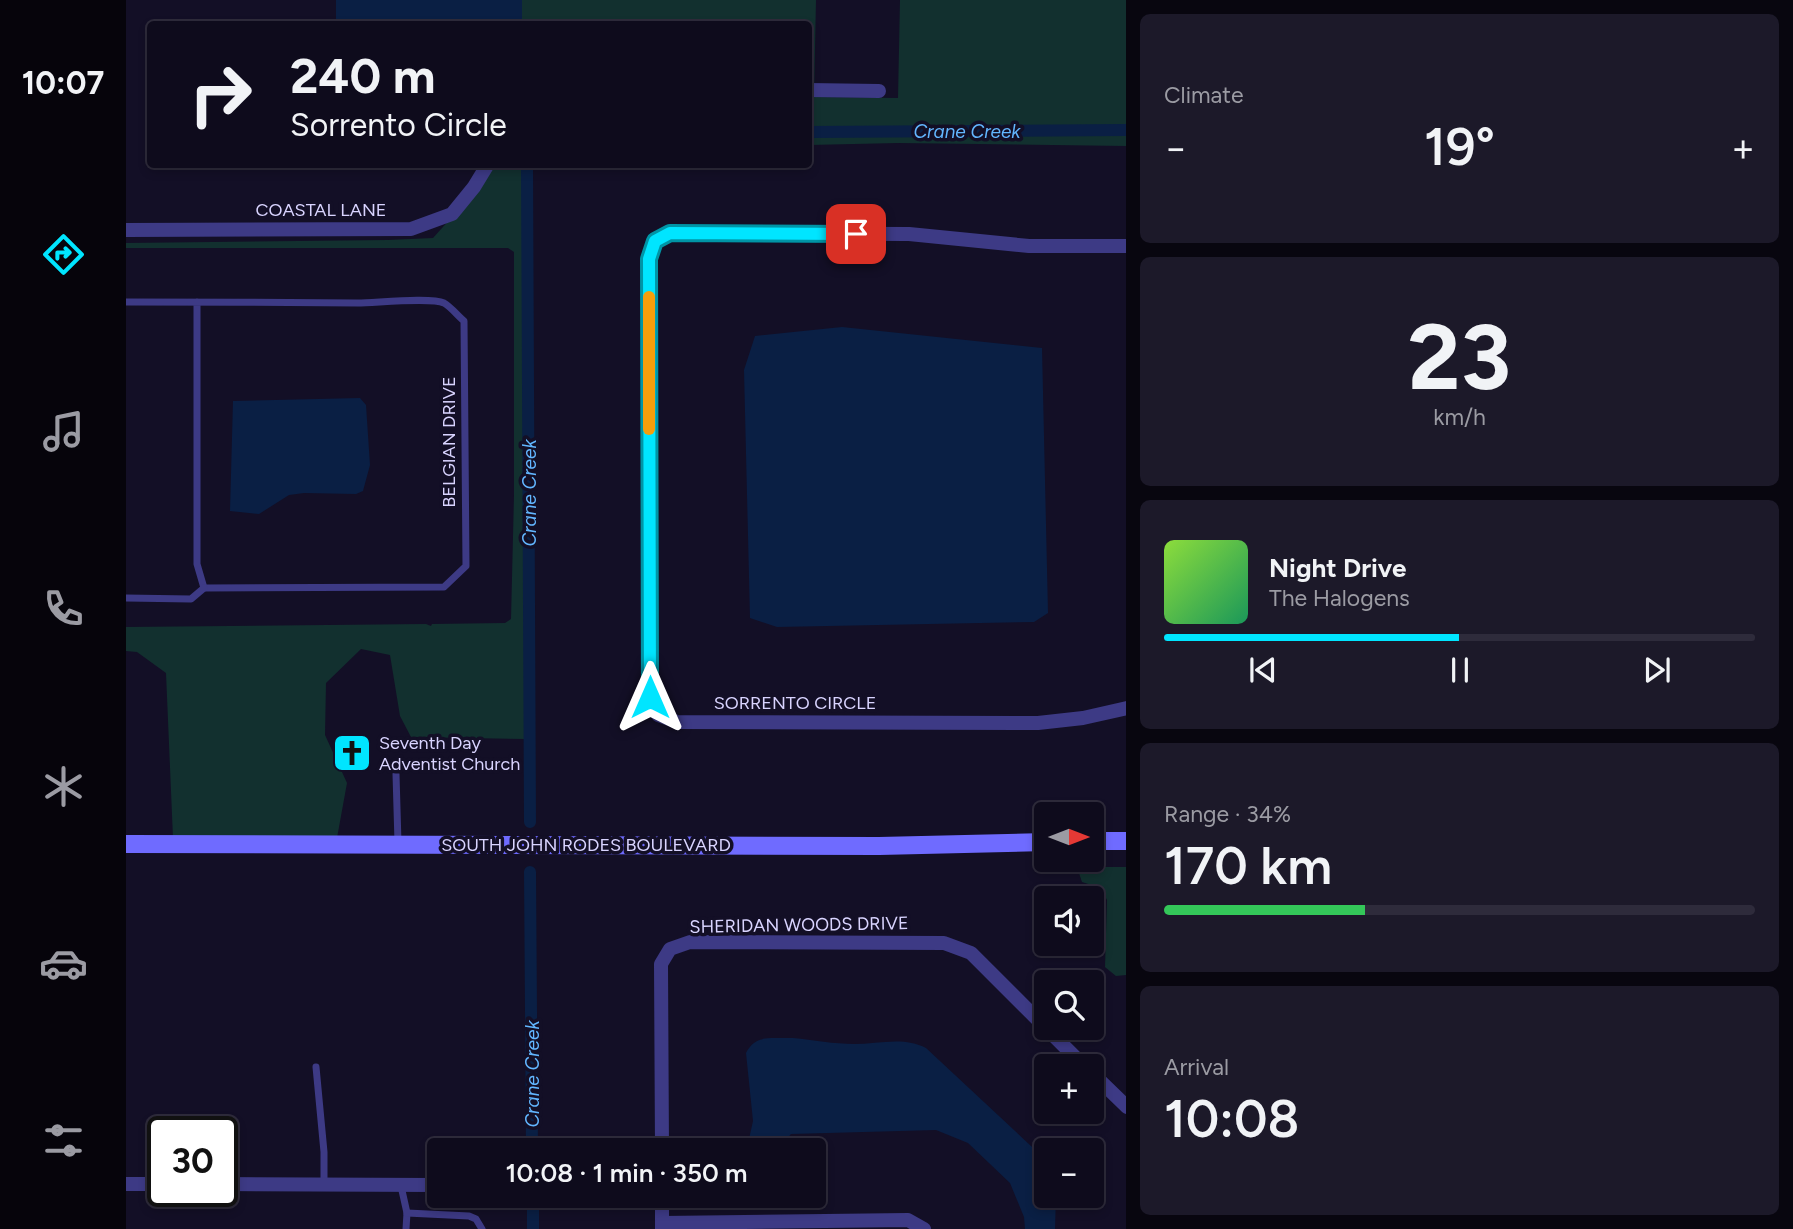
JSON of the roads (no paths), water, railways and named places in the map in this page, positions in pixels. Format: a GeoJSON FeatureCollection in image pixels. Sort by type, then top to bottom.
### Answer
{"type":"FeatureCollection","features":[{"type":"Feature","properties":{"kind":"main road"},"geometry":{"type":"LineString","coordinates":[[1104,841],[1126,841]]}},
{"type":"Feature","properties":{"kind":"main road","name":"SOUTH JOHN RODES BOULEVARD"},"geometry":{"type":"LineString","coordinates":[[126,844],[879,846],[1034,842]]}},
{"type":"Feature","properties":{"kind":"street"},"geometry":{"type":"LineString","coordinates":[[812,90],[879,91]]}},
{"type":"Feature","properties":{"kind":"street","name":"COASTAL LANE"},"geometry":{"type":"LineString","coordinates":[[126,230],[411,229],[452,214],[486,168]]}},
{"type":"Feature","properties":{"kind":"street","name":"SORRENTO CIRCLE"},"geometry":{"type":"LineString","coordinates":[[1126,246],[1029,246],[909,234],[670,233],[655,241],[649,259],[650,697],[658,715],[677,722],[1038,723],[1083,718],[1126,708]]}},
{"type":"Feature","properties":{"kind":"street","name":"SHERIDAN WOODS DRIVE"},"geometry":{"type":"LineString","coordinates":[[662,1138],[661,964],[670,949],[690,942],[944,943],[971,953],[1072,1054]]}},
{"type":"Feature","properties":{"kind":"street"},"geometry":{"type":"LineString","coordinates":[[1104,1085],[1126,1107]]}},
{"type":"Feature","properties":{"kind":"street"},"geometry":{"type":"LineString","coordinates":[[126,1184],[147,1184]]}},
{"type":"Feature","properties":{"kind":"street"},"geometry":{"type":"LineString","coordinates":[[238,1184],[427,1185]]}},
{"type":"Feature","properties":{"kind":"street"},"geometry":{"type":"LineString","coordinates":[[662,1208],[662,1226],[908,1220],[923,1229]]}},
{"type":"Feature","properties":{"kind":"lane","name":"BELGIAN DRIVE"},"geometry":{"type":"LineString","coordinates":[[126,302],[443,302],[464,321],[466,566],[444,587],[204,588],[191,599],[126,598]]}},
{"type":"Feature","properties":{"kind":"lane"},"geometry":{"type":"LineString","coordinates":[[197,302],[197,564],[204,588]]}},
{"type":"Feature","properties":{"kind":"lane"},"geometry":{"type":"LineString","coordinates":[[396,774],[398,845]]}},
{"type":"Feature","properties":{"kind":"lane"},"geometry":{"type":"LineString","coordinates":[[316,1068],[324,1152],[324,1185]]}},
{"type":"Feature","properties":{"kind":"lane"},"geometry":{"type":"LineString","coordinates":[[401,1185],[407,1213],[406,1229]]}},
{"type":"Feature","properties":{"kind":"lane"},"geometry":{"type":"LineString","coordinates":[[407,1213],[469,1216],[476,1219],[482,1229]]}},
{"type":"Feature","properties":{"kind":"water"},"geometry":{"type":"Polygon","coordinates":[[[336,0],[522,0],[522,21],[336,21],[336,0]]]}},
{"type":"Feature","properties":{"kind":"water"},"geometry":{"type":"Polygon","coordinates":[[[842,327],[1042,348],[1048,613],[1034,622],[777,627],[750,618],[744,370],[755,336],[842,327]]]}},
{"type":"Feature","properties":{"kind":"water"},"geometry":{"type":"Polygon","coordinates":[[[360,398],[366,405],[370,465],[363,491],[356,494],[289,495],[259,514],[230,511],[233,401],[360,398]]]}},
{"type":"Feature","properties":{"kind":"water"},"geometry":{"type":"Polygon","coordinates":[[[772,1038],[846,1044],[900,1041],[926,1048],[1034,1149],[1034,1208],[1056,1208],[1055,1229],[1025,1229],[1024,1217],[1010,1183],[968,1143],[936,1130],[791,1134],[787,1138],[749,1138],[753,1121],[746,1053],[755,1042],[772,1038]]]}},
{"type":"Feature","properties":{"kind":"waterway","name":"Crane Creek"},"geometry":{"type":"LineString","coordinates":[[812,132],[1126,130]]}},
{"type":"Feature","properties":{"kind":"waterway","name":"Crane Creek"},"geometry":{"type":"LineString","coordinates":[[527,168],[530,822]]}},
{"type":"Feature","properties":{"kind":"waterway","name":"Crane Creek"},"geometry":{"type":"LineString","coordinates":[[530,872],[532,1138]]}},
{"type":"Feature","properties":{"kind":"waterway","name":"Crane Creek"},"geometry":{"type":"LineString","coordinates":[[533,1208],[533,1229]]}},
{"type":"Feature","properties":{"kind":"place","name":"Seventh Day Adventist Church"},"geometry":{"type":"Point","coordinates":[352,753]}}]}
